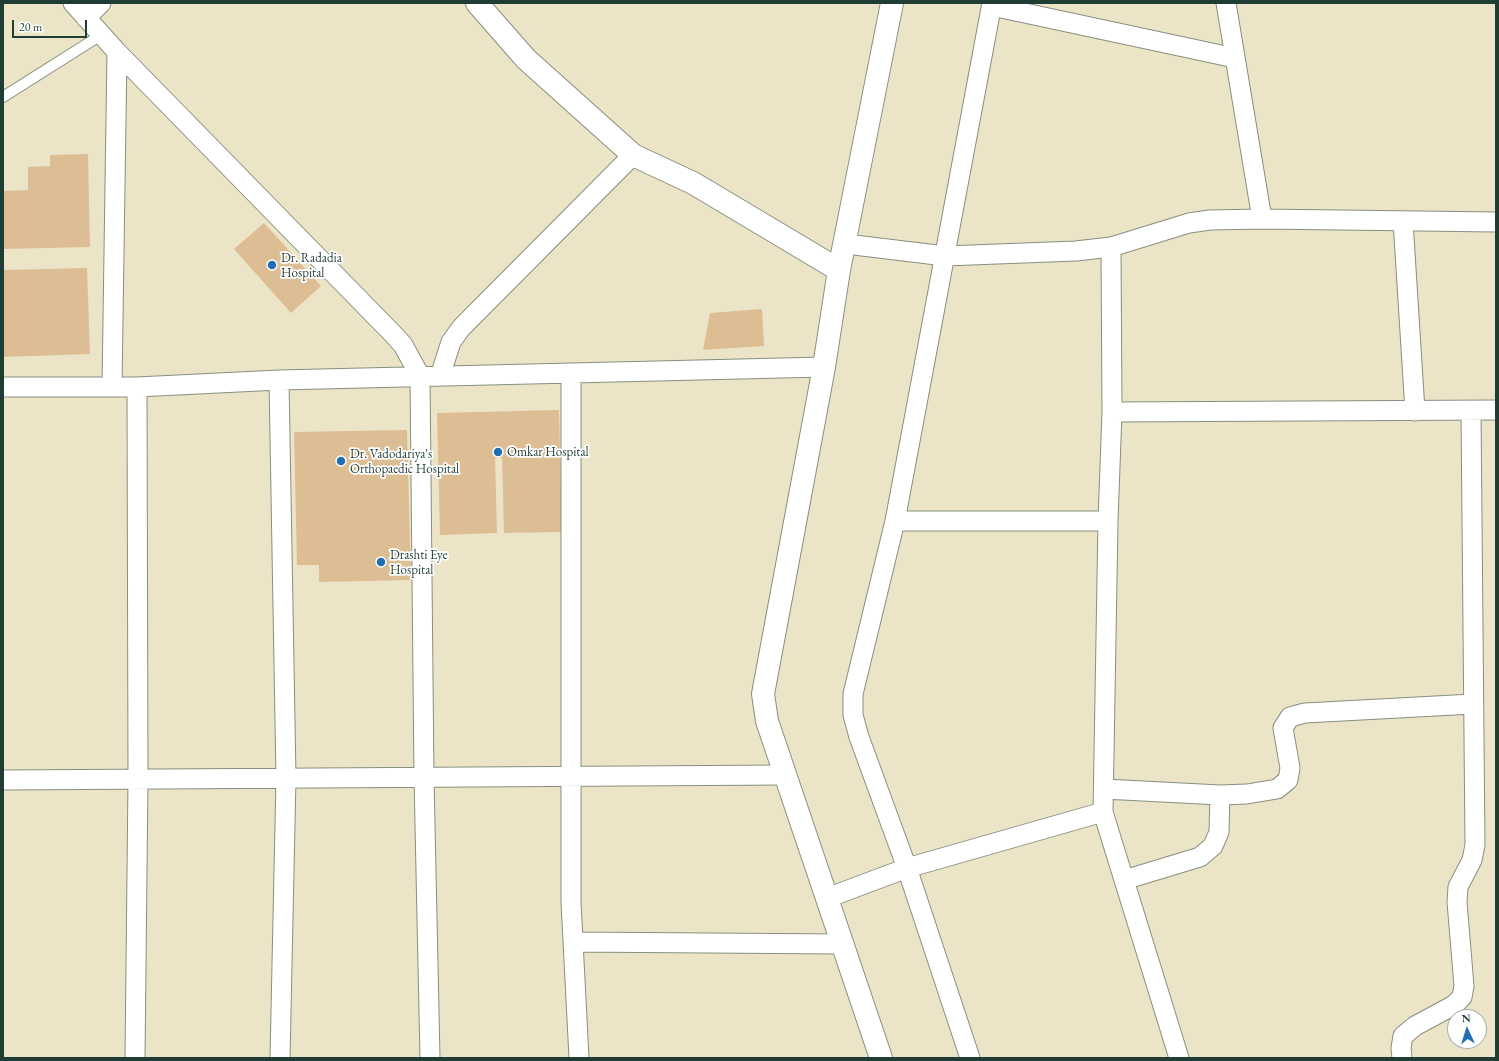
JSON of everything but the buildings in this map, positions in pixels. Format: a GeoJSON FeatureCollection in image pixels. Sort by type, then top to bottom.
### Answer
{"type":"FeatureCollection","features":[{"type":"Feature","properties":{"kind":"street"},"geometry":{"type":"LineString","coordinates":[[73,3],[117,52],[393,334],[403,345],[420,376],[424,778],[430,1058]]}},
{"type":"Feature","properties":{"kind":"street"},"geometry":{"type":"LineString","coordinates":[[86,18],[102,3]]}},
{"type":"Feature","properties":{"kind":"street"},"geometry":{"type":"LineString","coordinates":[[477,3],[526,58],[633,155],[693,183],[840,270]]}},
{"type":"Feature","properties":{"kind":"street"},"geometry":{"type":"LineString","coordinates":[[881,1058],[767,721],[763,694],[824,367],[840,270],[892,3]]}},
{"type":"Feature","properties":{"kind":"street"},"geometry":{"type":"LineString","coordinates":[[1226,3],[1262,219]]}},
{"type":"Feature","properties":{"kind":"street"},"geometry":{"type":"LineString","coordinates":[[970,1058],[907,868],[859,737],[853,715],[853,694],[895,521],[992,5],[1235,58]]}},
{"type":"Feature","properties":{"kind":"street"},"geometry":{"type":"LineString","coordinates":[[112,387],[117,52]]}},
{"type":"Feature","properties":{"kind":"street"},"geometry":{"type":"LineString","coordinates":[[440,376],[451,342],[461,328],[633,155]]}},
{"type":"Feature","properties":{"kind":"street"},"geometry":{"type":"LineString","coordinates":[[846,244],[944,256],[1076,251],[1110,247],[1189,223],[1210,220],[1262,219],[1496,222]]}},
{"type":"Feature","properties":{"kind":"street"},"geometry":{"type":"LineString","coordinates":[[1403,221],[1415,411]]}},
{"type":"Feature","properties":{"kind":"street"},"geometry":{"type":"LineString","coordinates":[[1110,247],[1112,412],[1108,521],[1104,812],[1179,1058]]}},
{"type":"Feature","properties":{"kind":"street"},"geometry":{"type":"LineString","coordinates":[[3,387],[137,387],[279,380],[824,367]]}},
{"type":"Feature","properties":{"kind":"street"},"geometry":{"type":"LineString","coordinates":[[571,373],[571,902],[578,1058]]}},
{"type":"Feature","properties":{"kind":"street"},"geometry":{"type":"LineString","coordinates":[[279,380],[286,778],[280,1058]]}},
{"type":"Feature","properties":{"kind":"street"},"geometry":{"type":"LineString","coordinates":[[135,1058],[138,779],[137,387]]}},
{"type":"Feature","properties":{"kind":"street"},"geometry":{"type":"LineString","coordinates":[[1402,1058],[1401,1048],[1403,1036],[1415,1026],[1454,1005],[1462,997],[1464,986],[1457,902],[1458,887],[1472,860],[1475,845],[1471,410]]}},
{"type":"Feature","properties":{"kind":"street"},"geometry":{"type":"LineString","coordinates":[[1112,412],[1496,410]]}},
{"type":"Feature","properties":{"kind":"street"},"geometry":{"type":"LineString","coordinates":[[895,521],[1108,521]]}},
{"type":"Feature","properties":{"kind":"street"},"geometry":{"type":"LineString","coordinates":[[1104,789],[1220,795],[1248,794],[1277,789],[1288,780],[1290,768],[1283,728],[1290,717],[1305,713],[1473,704]]}},
{"type":"Feature","properties":{"kind":"street"},"geometry":{"type":"LineString","coordinates":[[3,780],[785,775]]}},
{"type":"Feature","properties":{"kind":"street"},"geometry":{"type":"LineString","coordinates":[[1124,880],[1200,857],[1214,846],[1219,832],[1220,795]]}},
{"type":"Feature","properties":{"kind":"street"},"geometry":{"type":"LineString","coordinates":[[827,898],[907,868],[1104,812]]}},
{"type":"Feature","properties":{"kind":"street"},"geometry":{"type":"LineString","coordinates":[[573,942],[842,944]]}},
{"type":"Feature","properties":{"kind":"lane"},"geometry":{"type":"LineString","coordinates":[[3,97],[101,35]]}},
{"type":"Feature","properties":{"kind":"place","name":"Dr. Radadia Hospital"},"geometry":{"type":"Point","coordinates":[272,265]}},
{"type":"Feature","properties":{"kind":"place","name":"Omkar Hospital"},"geometry":{"type":"Point","coordinates":[498,452]}},
{"type":"Feature","properties":{"kind":"place","name":"Dr. Vadodariya's Orthopaedic Hospital"},"geometry":{"type":"Point","coordinates":[341,461]}},
{"type":"Feature","properties":{"kind":"place","name":"Drashti Eye Hospital"},"geometry":{"type":"Point","coordinates":[381,562]}}]}
